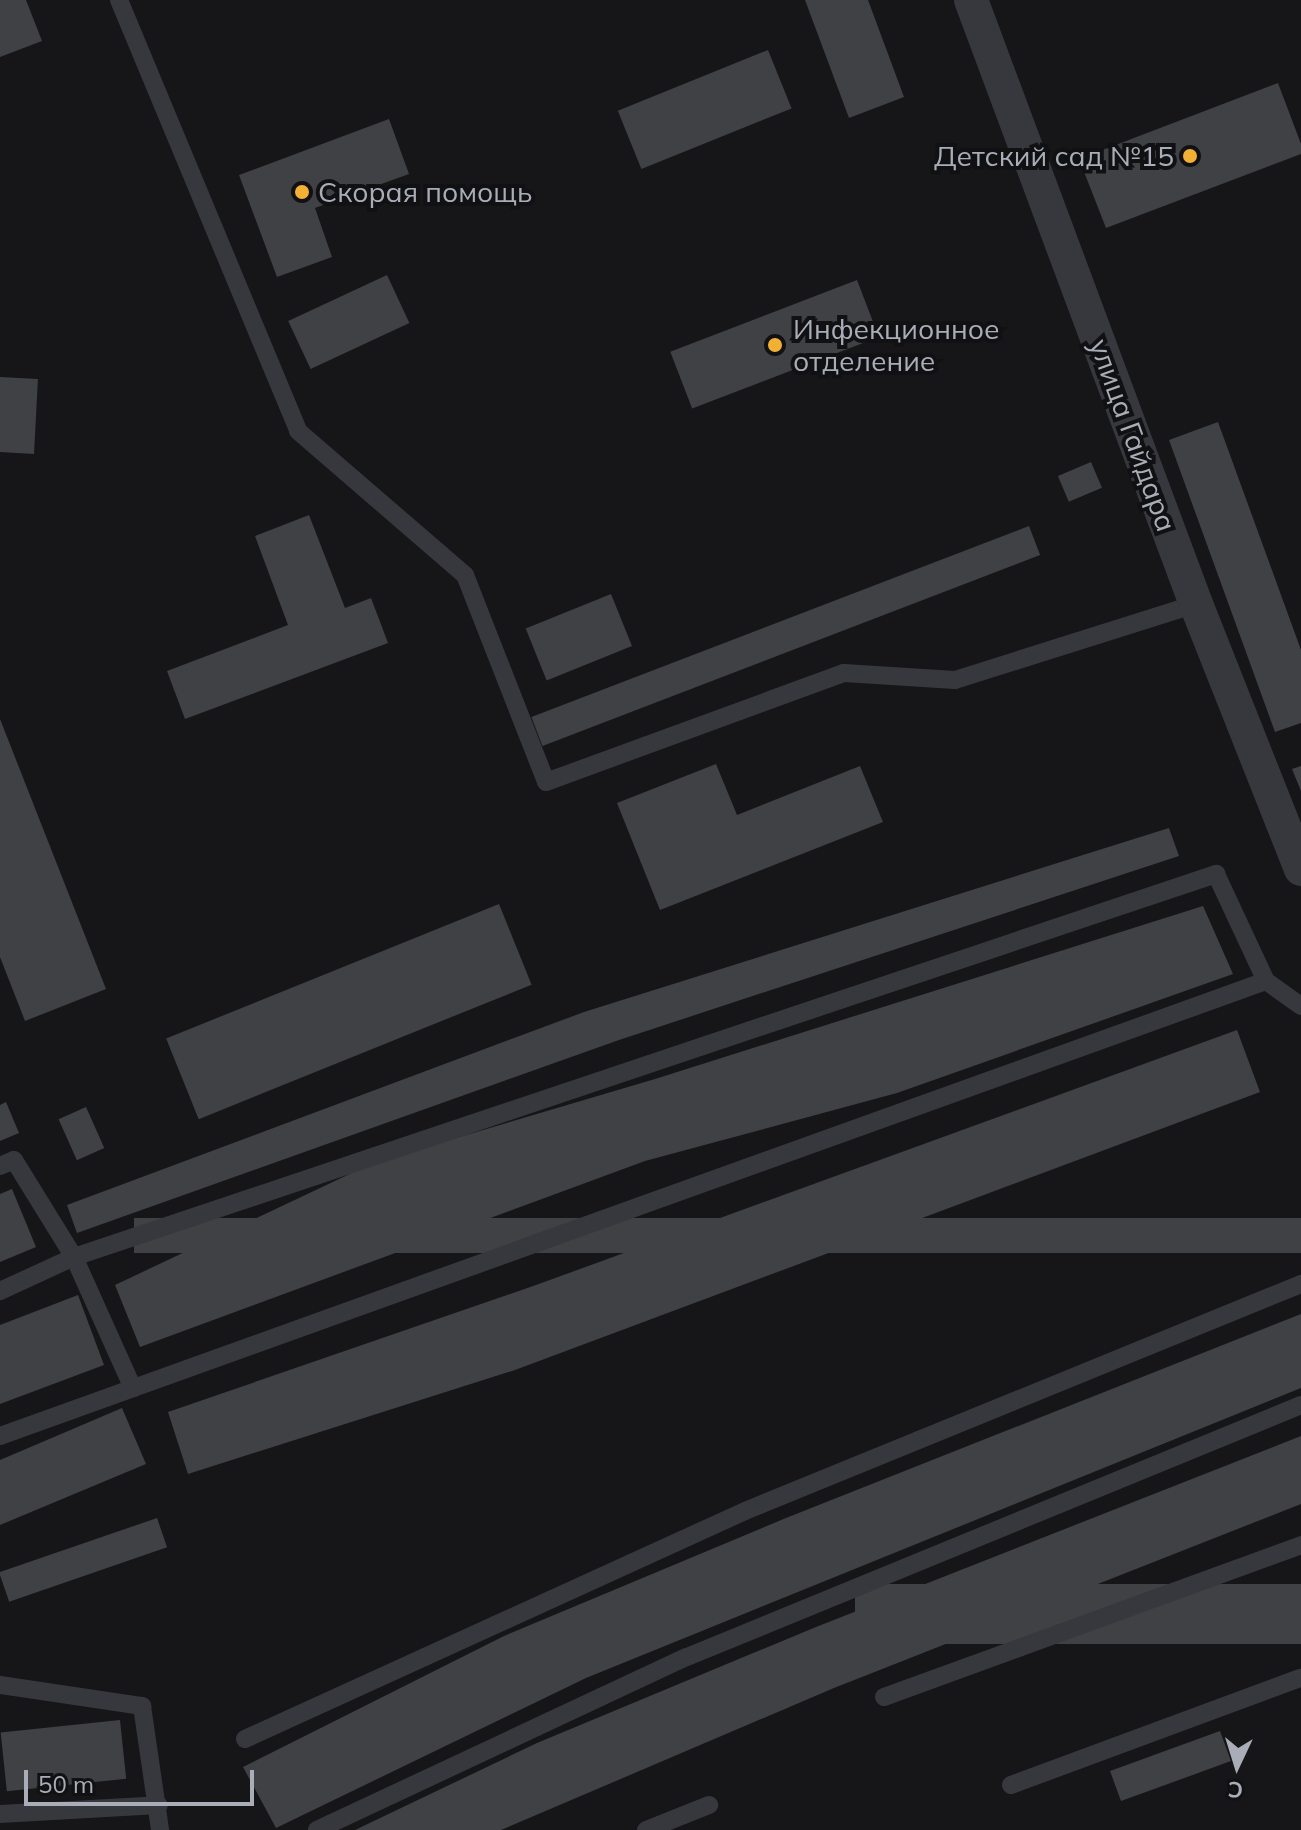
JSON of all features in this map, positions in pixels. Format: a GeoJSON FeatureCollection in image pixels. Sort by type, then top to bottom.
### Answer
{"type":"FeatureCollection","features":[{"type":"Feature","properties":{"kind":"street","name":"улица Гайдара"},"geometry":{"type":"LineString","coordinates":[[971,0],[1196,604],[1301,869]]}},
{"type":"Feature","properties":{"kind":"lane"},"geometry":{"type":"LineString","coordinates":[[119,0],[298,431],[465,575],[546,782],[844,673],[955,680],[1196,604]]}},
{"type":"Feature","properties":{"kind":"lane"},"geometry":{"type":"LineString","coordinates":[[0,1291],[74,1257],[1216,874],[1266,981],[1301,1006]]}},
{"type":"Feature","properties":{"kind":"lane"},"geometry":{"type":"LineString","coordinates":[[0,1436],[1266,981]]}},
{"type":"Feature","properties":{"kind":"lane"},"geometry":{"type":"LineString","coordinates":[[0,1166],[14,1160],[74,1257],[133,1388]]}},
{"type":"Feature","properties":{"kind":"lane"},"geometry":{"type":"LineString","coordinates":[[245,1739],[745,1511],[1301,1284]]}},
{"type":"Feature","properties":{"kind":"lane"},"geometry":{"type":"LineString","coordinates":[[317,1830],[687,1657],[1301,1405]]}},
{"type":"Feature","properties":{"kind":"lane"},"geometry":{"type":"LineString","coordinates":[[884,1697],[1301,1545]]}},
{"type":"Feature","properties":{"kind":"lane"},"geometry":{"type":"LineString","coordinates":[[1011,1785],[1301,1678]]}},
{"type":"Feature","properties":{"kind":"lane"},"geometry":{"type":"LineString","coordinates":[[0,1685],[142,1706],[159,1805],[160,1830]]}},
{"type":"Feature","properties":{"kind":"lane"},"geometry":{"type":"LineString","coordinates":[[0,1814],[159,1805]]}},
{"type":"Feature","properties":{"kind":"lane"},"geometry":{"type":"LineString","coordinates":[[646,1830],[709,1805]]}},
{"type":"Feature","properties":{"kind":"building"},"geometry":{"type":"Polygon","coordinates":[[[0,0],[26,0],[42,41],[0,57],[0,0]]]}},
{"type":"Feature","properties":{"kind":"building"},"geometry":{"type":"Polygon","coordinates":[[[805,0],[868,0],[904,97],[849,118],[805,0]]]}},
{"type":"Feature","properties":{"kind":"building"},"geometry":{"type":"Polygon","coordinates":[[[768,50],[792,108],[641,169],[618,111],[768,50]]]}},
{"type":"Feature","properties":{"kind":"building","name":"Детский сад №15"},"geometry":{"type":"Polygon","coordinates":[[[1278,83],[1301,144],[1301,154],[1106,228],[1079,159],[1278,83]]]}},
{"type":"Feature","properties":{"kind":"building","name":"Скорая помощь"},"geometry":{"type":"Polygon","coordinates":[[[389,119],[409,174],[315,208],[332,257],[277,277],[239,175],[389,119]]]}},
{"type":"Feature","properties":{"kind":"building"},"geometry":{"type":"Polygon","coordinates":[[[387,275],[409,323],[311,369],[288,321],[387,275]]]}},
{"type":"Feature","properties":{"kind":"building","name":"Инфекционное отделение"},"geometry":{"type":"Polygon","coordinates":[[[857,280],[879,337],[692,409],[670,352],[857,280]]]}},
{"type":"Feature","properties":{"kind":"building"},"geometry":{"type":"Polygon","coordinates":[[[0,377],[38,379],[34,454],[0,452],[0,377]]]}},
{"type":"Feature","properties":{"kind":"building"},"geometry":{"type":"Polygon","coordinates":[[[1218,422],[1301,650],[1301,723],[1275,732],[1169,440],[1218,422]]]}},
{"type":"Feature","properties":{"kind":"building"},"geometry":{"type":"Polygon","coordinates":[[[1091,462],[1102,488],[1069,502],[1058,476],[1091,462]]]}},
{"type":"Feature","properties":{"kind":"building"},"geometry":{"type":"Polygon","coordinates":[[[309,515],[345,608],[371,598],[388,643],[185,719],[167,671],[288,625],[255,536],[309,515]]]}},
{"type":"Feature","properties":{"kind":"building"},"geometry":{"type":"Polygon","coordinates":[[[1029,526],[1040,555],[543,746],[531,717],[1029,526]]]}},
{"type":"Feature","properties":{"kind":"building"},"geometry":{"type":"Polygon","coordinates":[[[611,594],[632,646],[547,680],[526,628],[611,594]]]}},
{"type":"Feature","properties":{"kind":"building"},"geometry":{"type":"Polygon","coordinates":[[[0,719],[106,989],[25,1021],[0,957],[0,719]]]}},
{"type":"Feature","properties":{"kind":"building"},"geometry":{"type":"Polygon","coordinates":[[[716,764],[737,815],[860,766],[883,822],[660,910],[617,803],[716,764]]]}},
{"type":"Feature","properties":{"kind":"building"},"geometry":{"type":"Polygon","coordinates":[[[1301,766],[1301,791],[1292,769],[1301,766]]]}},
{"type":"Feature","properties":{"kind":"building"},"geometry":{"type":"Polygon","coordinates":[[[1169,828],[1179,856],[619,1040],[77,1233],[67,1205],[584,1012],[1169,828]]]}},
{"type":"Feature","properties":{"kind":"building"},"geometry":{"type":"Polygon","coordinates":[[[499,904],[532,985],[199,1119],[166,1038],[499,904]]]}},
{"type":"Feature","properties":{"kind":"building"},"geometry":{"type":"Polygon","coordinates":[[[1203,906],[1233,974],[897,1093],[645,1161],[140,1347],[115,1285],[375,1162],[655,1079],[1203,906]]]}},
{"type":"Feature","properties":{"kind":"building"},"geometry":{"type":"Polygon","coordinates":[[[1237,1030],[1260,1092],[515,1370],[188,1474],[168,1412],[536,1285],[1237,1030]]]}},
{"type":"Feature","properties":{"kind":"building"},"geometry":{"type":"Polygon","coordinates":[[[6,1102],[19,1133],[0,1141],[0,1105],[6,1102]]]}},
{"type":"Feature","properties":{"kind":"building"},"geometry":{"type":"Polygon","coordinates":[[[86,1107],[104,1148],[77,1160],[59,1119],[86,1107]]]}},
{"type":"Feature","properties":{"kind":"building"},"geometry":{"type":"Polygon","coordinates":[[[12,1189],[36,1247],[0,1262],[0,1194],[12,1189]]]}},
{"type":"Feature","properties":{"kind":"building"},"geometry":{"type":"Polygon","coordinates":[[[134,1218],[1301,1218],[1301,1253],[134,1253],[134,1218]]]}},
{"type":"Feature","properties":{"kind":"building"},"geometry":{"type":"Polygon","coordinates":[[[78,1295],[104,1365],[0,1404],[0,1325],[78,1295]]]}},
{"type":"Feature","properties":{"kind":"building"},"geometry":{"type":"Polygon","coordinates":[[[1301,1314],[1301,1388],[586,1678],[276,1828],[243,1767],[504,1636],[786,1518],[1301,1314]]]}},
{"type":"Feature","properties":{"kind":"building"},"geometry":{"type":"Polygon","coordinates":[[[122,1408],[146,1464],[0,1525],[0,1460],[122,1408]]]}},
{"type":"Feature","properties":{"kind":"building"},"geometry":{"type":"Polygon","coordinates":[[[1301,1436],[1301,1504],[834,1688],[501,1830],[355,1830],[537,1743],[816,1627],[1301,1436]]]}},
{"type":"Feature","properties":{"kind":"building"},"geometry":{"type":"Polygon","coordinates":[[[157,1518],[167,1547],[9,1602],[0,1572],[157,1518]]]}},
{"type":"Feature","properties":{"kind":"building"},"geometry":{"type":"Polygon","coordinates":[[[855,1584],[1301,1584],[1301,1644],[855,1644],[855,1584]]]}},
{"type":"Feature","properties":{"kind":"building"},"geometry":{"type":"Polygon","coordinates":[[[120,1720],[126,1779],[7,1791],[1,1733],[120,1720]]]}},
{"type":"Feature","properties":{"kind":"building"},"geometry":{"type":"Polygon","coordinates":[[[1220,1731],[1231,1761],[1121,1801],[1110,1771],[1220,1731]]]}},
{"type":"Feature","properties":{"kind":"place","name":"Детский сад №15"},"geometry":{"type":"Point","coordinates":[1190,156]}},
{"type":"Feature","properties":{"kind":"place","name":"Скорая помощь"},"geometry":{"type":"Point","coordinates":[302,192]}},
{"type":"Feature","properties":{"kind":"place","name":"Инфекционное отделение"},"geometry":{"type":"Point","coordinates":[775,345]}}]}
